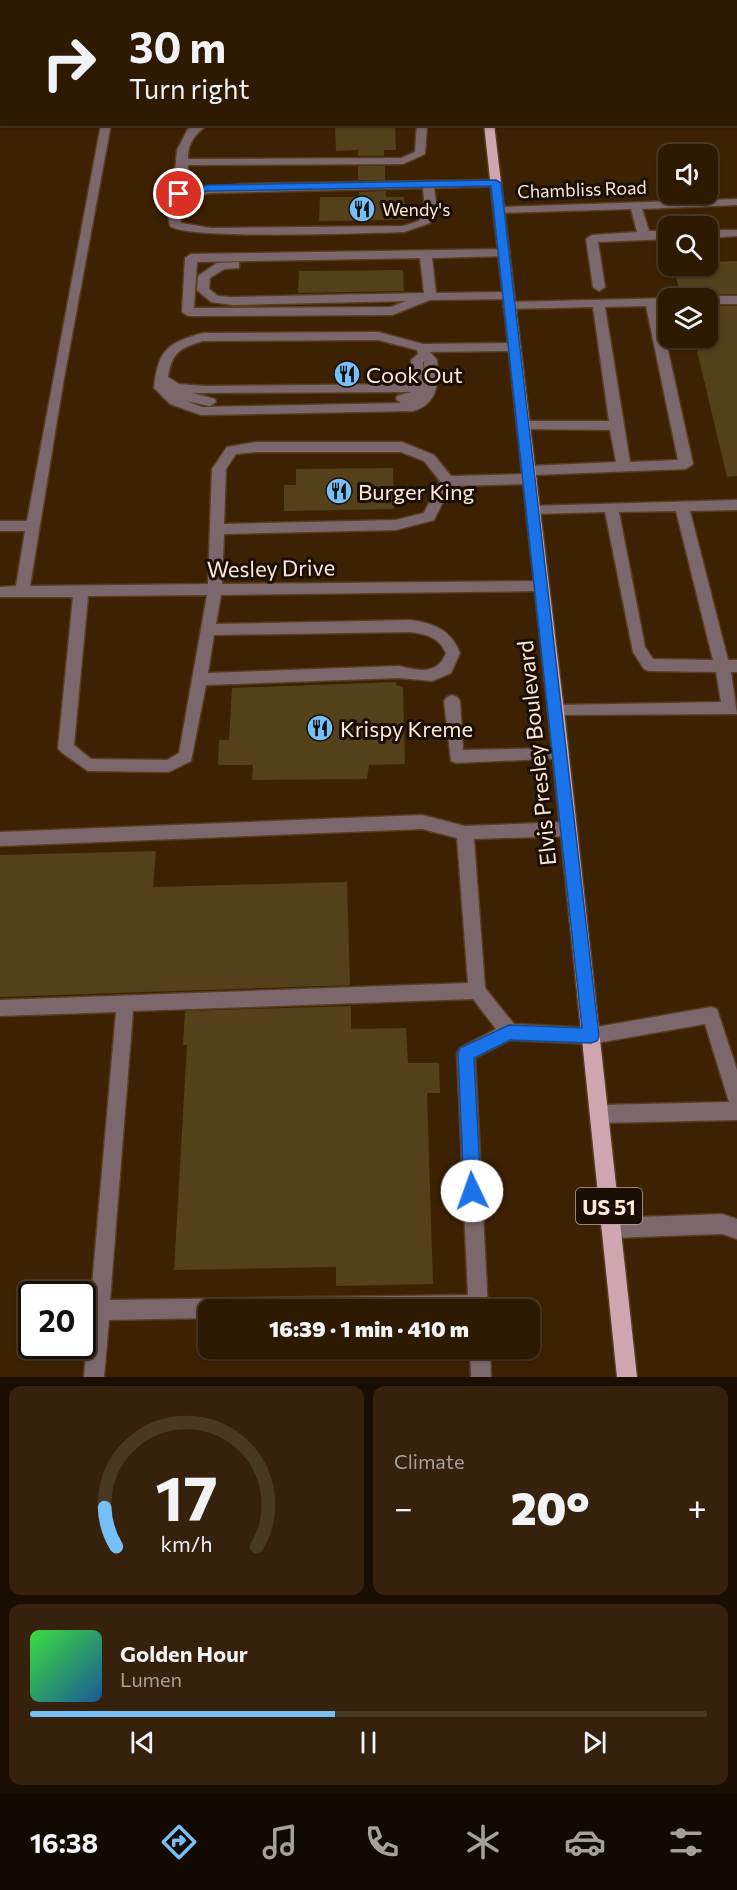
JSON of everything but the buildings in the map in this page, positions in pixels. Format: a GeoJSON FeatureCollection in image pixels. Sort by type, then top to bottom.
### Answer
{"type":"FeatureCollection","features":[{"type":"Feature","properties":{"kind":"main road","name":"Elvis Presley Boulevard"},"geometry":{"type":"LineString","coordinates":[[489,126],[561,754],[627,1377]]}},
{"type":"Feature","properties":{"kind":"street"},"geometry":{"type":"LineString","coordinates":[[22,592],[61,364],[106,126]]}},
{"type":"Feature","properties":{"kind":"street"},"geometry":{"type":"LineString","coordinates":[[199,126],[192,129],[182,150],[183,162],[179,194],[173,210],[176,226],[211,231],[404,230],[424,223],[430,209],[428,184]]}},
{"type":"Feature","properties":{"kind":"street"},"geometry":{"type":"LineString","coordinates":[[183,162],[403,161],[420,153],[422,126]]}},
{"type":"Feature","properties":{"kind":"street"},"geometry":{"type":"LineString","coordinates":[[179,194],[207,188],[496,183]]}},
{"type":"Feature","properties":{"kind":"street"},"geometry":{"type":"LineString","coordinates":[[635,205],[644,235]]}},
{"type":"Feature","properties":{"kind":"street","name":"Chambliss Road"},"geometry":{"type":"LineString","coordinates":[[499,210],[635,205],[736,206]]}},
{"type":"Feature","properties":{"kind":"street"},"geometry":{"type":"LineString","coordinates":[[718,234],[737,233]]}},
{"type":"Feature","properties":{"kind":"street"},"geometry":{"type":"LineString","coordinates":[[599,287],[592,238],[658,235]]}},
{"type":"Feature","properties":{"kind":"street"},"geometry":{"type":"LineString","coordinates":[[430,296],[392,311],[188,312],[191,258],[504,253]]}},
{"type":"Feature","properties":{"kind":"street"},"geometry":{"type":"LineString","coordinates":[[426,254],[430,296]]}},
{"type":"Feature","properties":{"kind":"street"},"geometry":{"type":"LineString","coordinates":[[300,256],[271,263],[221,266],[204,276],[203,290],[215,299],[232,301],[393,299],[430,296],[599,304],[658,302]]}},
{"type":"Feature","properties":{"kind":"street"},"geometry":{"type":"LineString","coordinates":[[718,300],[737,300]]}},
{"type":"Feature","properties":{"kind":"street"},"geometry":{"type":"LineString","coordinates":[[447,481],[686,464],[651,302]]}},
{"type":"Feature","properties":{"kind":"street"},"geometry":{"type":"LineString","coordinates":[[599,304],[624,467]]}},
{"type":"Feature","properties":{"kind":"street"},"geometry":{"type":"LineString","coordinates":[[424,351],[431,360],[433,387],[430,395],[413,407],[201,411],[175,401],[160,388],[164,359],[178,344],[203,337],[378,336],[424,351],[515,347]]}},
{"type":"Feature","properties":{"kind":"street"},"geometry":{"type":"LineString","coordinates":[[161,379],[204,402],[401,400],[416,396],[419,388],[417,360],[424,351]]}},
{"type":"Feature","properties":{"kind":"street"},"geometry":{"type":"LineString","coordinates":[[524,425],[616,426]]}},
{"type":"Feature","properties":{"kind":"street"},"geometry":{"type":"LineString","coordinates":[[81,591],[66,748],[88,765],[169,766],[186,757],[201,679],[214,590],[219,469],[232,450],[256,447],[402,447],[429,458],[447,481]]}},
{"type":"Feature","properties":{"kind":"street"},"geometry":{"type":"LineString","coordinates":[[217,529],[396,525],[429,517],[447,481]]}},
{"type":"Feature","properties":{"kind":"street"},"geometry":{"type":"LineString","coordinates":[[533,509],[737,505]]}},
{"type":"Feature","properties":{"kind":"street"},"geometry":{"type":"LineString","coordinates":[[556,711],[734,708],[729,666],[682,506]]}},
{"type":"Feature","properties":{"kind":"street"},"geometry":{"type":"LineString","coordinates":[[611,508],[638,648],[649,665],[729,666]]}},
{"type":"Feature","properties":{"kind":"street"},"geometry":{"type":"LineString","coordinates":[[0,526],[33,526]]}},
{"type":"Feature","properties":{"kind":"street","name":"Wesley Drive"},"geometry":{"type":"LineString","coordinates":[[0,592],[542,586]]}},
{"type":"Feature","properties":{"kind":"street"},"geometry":{"type":"LineString","coordinates":[[201,679],[399,672],[432,676],[443,673],[452,660],[451,645],[438,633],[410,626],[208,630]]}},
{"type":"Feature","properties":{"kind":"street"},"geometry":{"type":"LineString","coordinates":[[452,701],[456,757],[561,754]]}},
{"type":"Feature","properties":{"kind":"street"},"geometry":{"type":"LineString","coordinates":[[0,839],[422,822],[465,833],[568,828]]}},
{"type":"Feature","properties":{"kind":"street"},"geometry":{"type":"LineString","coordinates":[[465,833],[477,991],[509,1032]]}},
{"type":"Feature","properties":{"kind":"street"},"geometry":{"type":"LineString","coordinates":[[0,1008],[477,991]]}},
{"type":"Feature","properties":{"kind":"street"},"geometry":{"type":"LineString","coordinates":[[94,1377],[125,1004]]}},
{"type":"Feature","properties":{"kind":"street"},"geometry":{"type":"LineString","coordinates":[[478,1299],[466,1054],[509,1032],[591,1036],[711,1015],[737,1099]]}},
{"type":"Feature","properties":{"kind":"street"},"geometry":{"type":"LineString","coordinates":[[599,1114],[737,1111]]}},
{"type":"Feature","properties":{"kind":"street"},"geometry":{"type":"LineString","coordinates":[[611,1228],[722,1224],[737,1229]]}},
{"type":"Feature","properties":{"kind":"street"},"geometry":{"type":"LineString","coordinates":[[99,1310],[198,1309]]}},
{"type":"Feature","properties":{"kind":"street"},"geometry":{"type":"LineString","coordinates":[[480,1359],[481,1377]]}},
{"type":"Feature","properties":{"kind":"place","name":"Wendy's"},"geometry":{"type":"Point","coordinates":[362,209]}},
{"type":"Feature","properties":{"kind":"place","name":"Cook Out"},"geometry":{"type":"Point","coordinates":[347,374]}},
{"type":"Feature","properties":{"kind":"place","name":"Burger King"},"geometry":{"type":"Point","coordinates":[339,491]}},
{"type":"Feature","properties":{"kind":"place","name":"Krispy Kreme"},"geometry":{"type":"Point","coordinates":[320,728]}},
{"type":"Feature","properties":{"kind":"route"},"geometry":{"type":"LineString","coordinates":[[179,194],[207,188],[496,183],[591,1036],[509,1032],[466,1054],[472,1191]]}}]}
